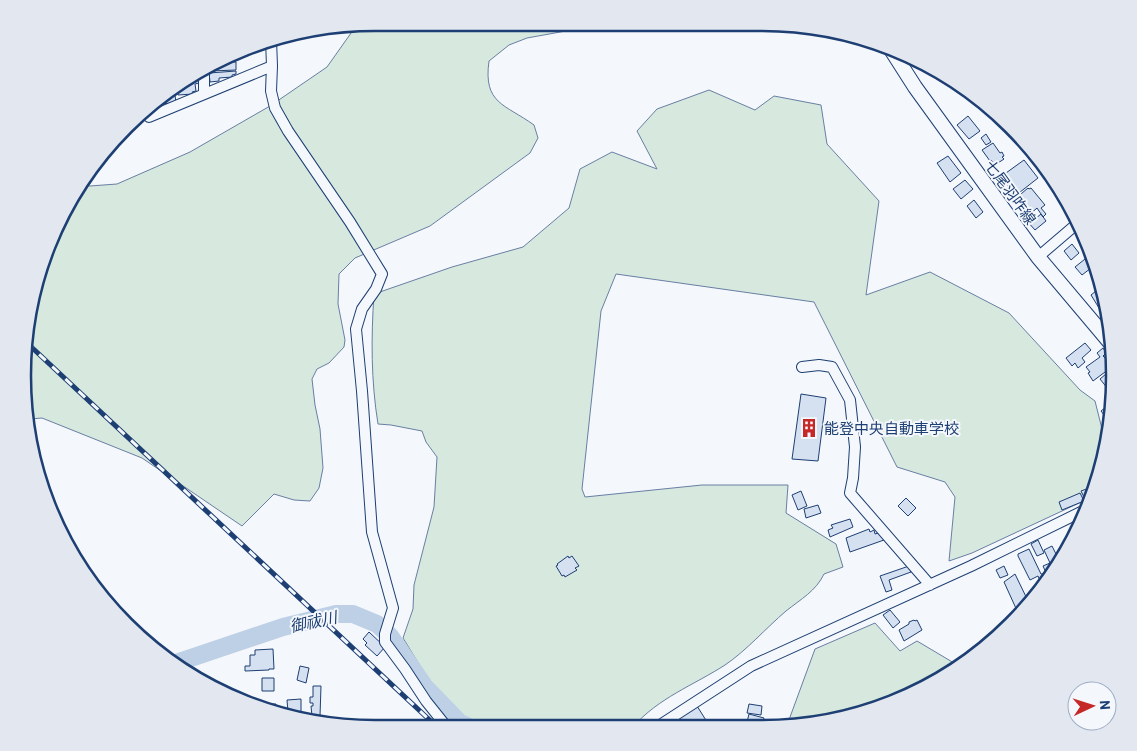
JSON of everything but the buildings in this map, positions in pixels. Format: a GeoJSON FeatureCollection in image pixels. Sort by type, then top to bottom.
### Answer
{"type":"FeatureCollection","features":[{"type":"Feature","properties":{"kind":"main road","name":"七尾羽咋線"},"geometry":{"type":"LineString","coordinates":[[897,59],[915,87],[1038,257],[1103,335]]}},
{"type":"Feature","properties":{"kind":"street"},"geometry":{"type":"LineString","coordinates":[[271,48],[271,91],[275,108],[288,131],[350,222],[382,274],[376,289],[362,309],[356,329],[372,532],[393,608],[386,630],[385,642],[441,720]]}},
{"type":"Feature","properties":{"kind":"street"},"geometry":{"type":"LineString","coordinates":[[150,116],[272,66]]}},
{"type":"Feature","properties":{"kind":"street"},"geometry":{"type":"LineString","coordinates":[[204,76],[204,94]]}},
{"type":"Feature","properties":{"kind":"street"},"geometry":{"type":"LineString","coordinates":[[1038,257],[1072,228]]}},
{"type":"Feature","properties":{"kind":"street"},"geometry":{"type":"LineString","coordinates":[[802,367],[819,365],[832,367],[850,400],[855,447],[850,493],[930,585]]}},
{"type":"Feature","properties":{"kind":"street"},"geometry":{"type":"LineString","coordinates":[[668,720],[751,666],[930,585],[1077,514]]}},
{"type":"Feature","properties":{"kind":"shaded area"},"geometry":{"type":"Polygon","coordinates":[[[566,31],[527,38],[509,45],[489,61],[489,86],[493,95],[505,107],[534,125],[538,138],[530,153],[430,226],[355,258],[339,274],[338,304],[345,340],[344,347],[329,363],[317,369],[312,379],[320,429],[323,468],[319,488],[310,501],[294,500],[274,494],[242,526],[142,458],[42,418],[34,419],[31,376],[34,331],[38,308],[57,244],[77,203],[88,186],[117,184],[190,152],[270,106],[327,67],[352,32],[566,31]]]}},
{"type":"Feature","properties":{"kind":"shaded area"},"geometry":{"type":"Polygon","coordinates":[[[709,90],[755,110],[774,96],[821,105],[827,144],[879,201],[866,295],[930,272],[1009,313],[1080,390],[1095,401],[1102,428],[1094,465],[1082,502],[972,553],[949,561],[955,497],[945,482],[897,467],[814,302],[616,274],[601,311],[582,489],[585,497],[702,485],[788,485],[786,513],[836,544],[843,567],[824,574],[821,580],[803,599],[786,611],[733,659],[665,700],[640,720],[467,720],[461,717],[435,690],[403,638],[413,609],[414,585],[434,507],[437,457],[426,442],[422,431],[378,424],[372,359],[374,294],[452,267],[523,247],[569,208],[580,169],[612,152],[657,169],[637,131],[657,109],[709,90]]]}},
{"type":"Feature","properties":{"kind":"shaded area"},"geometry":{"type":"Polygon","coordinates":[[[875,623],[900,651],[917,641],[953,662],[934,674],[893,694],[851,708],[789,719],[815,649],[875,623]]]}},
{"type":"Feature","properties":{"kind":"waterway","name":"御祓川"},"geometry":{"type":"LineString","coordinates":[[182,661],[283,627],[336,614],[353,614],[377,624],[390,636],[425,687],[457,720]]}},
{"type":"Feature","properties":{"kind":"railway"},"geometry":{"type":"LineString","coordinates":[[32,348],[430,720]]}},
{"type":"Feature","properties":{"kind":"place","name":"能登中央自動車学校"},"geometry":{"type":"Point","coordinates":[809,428]}}]}
